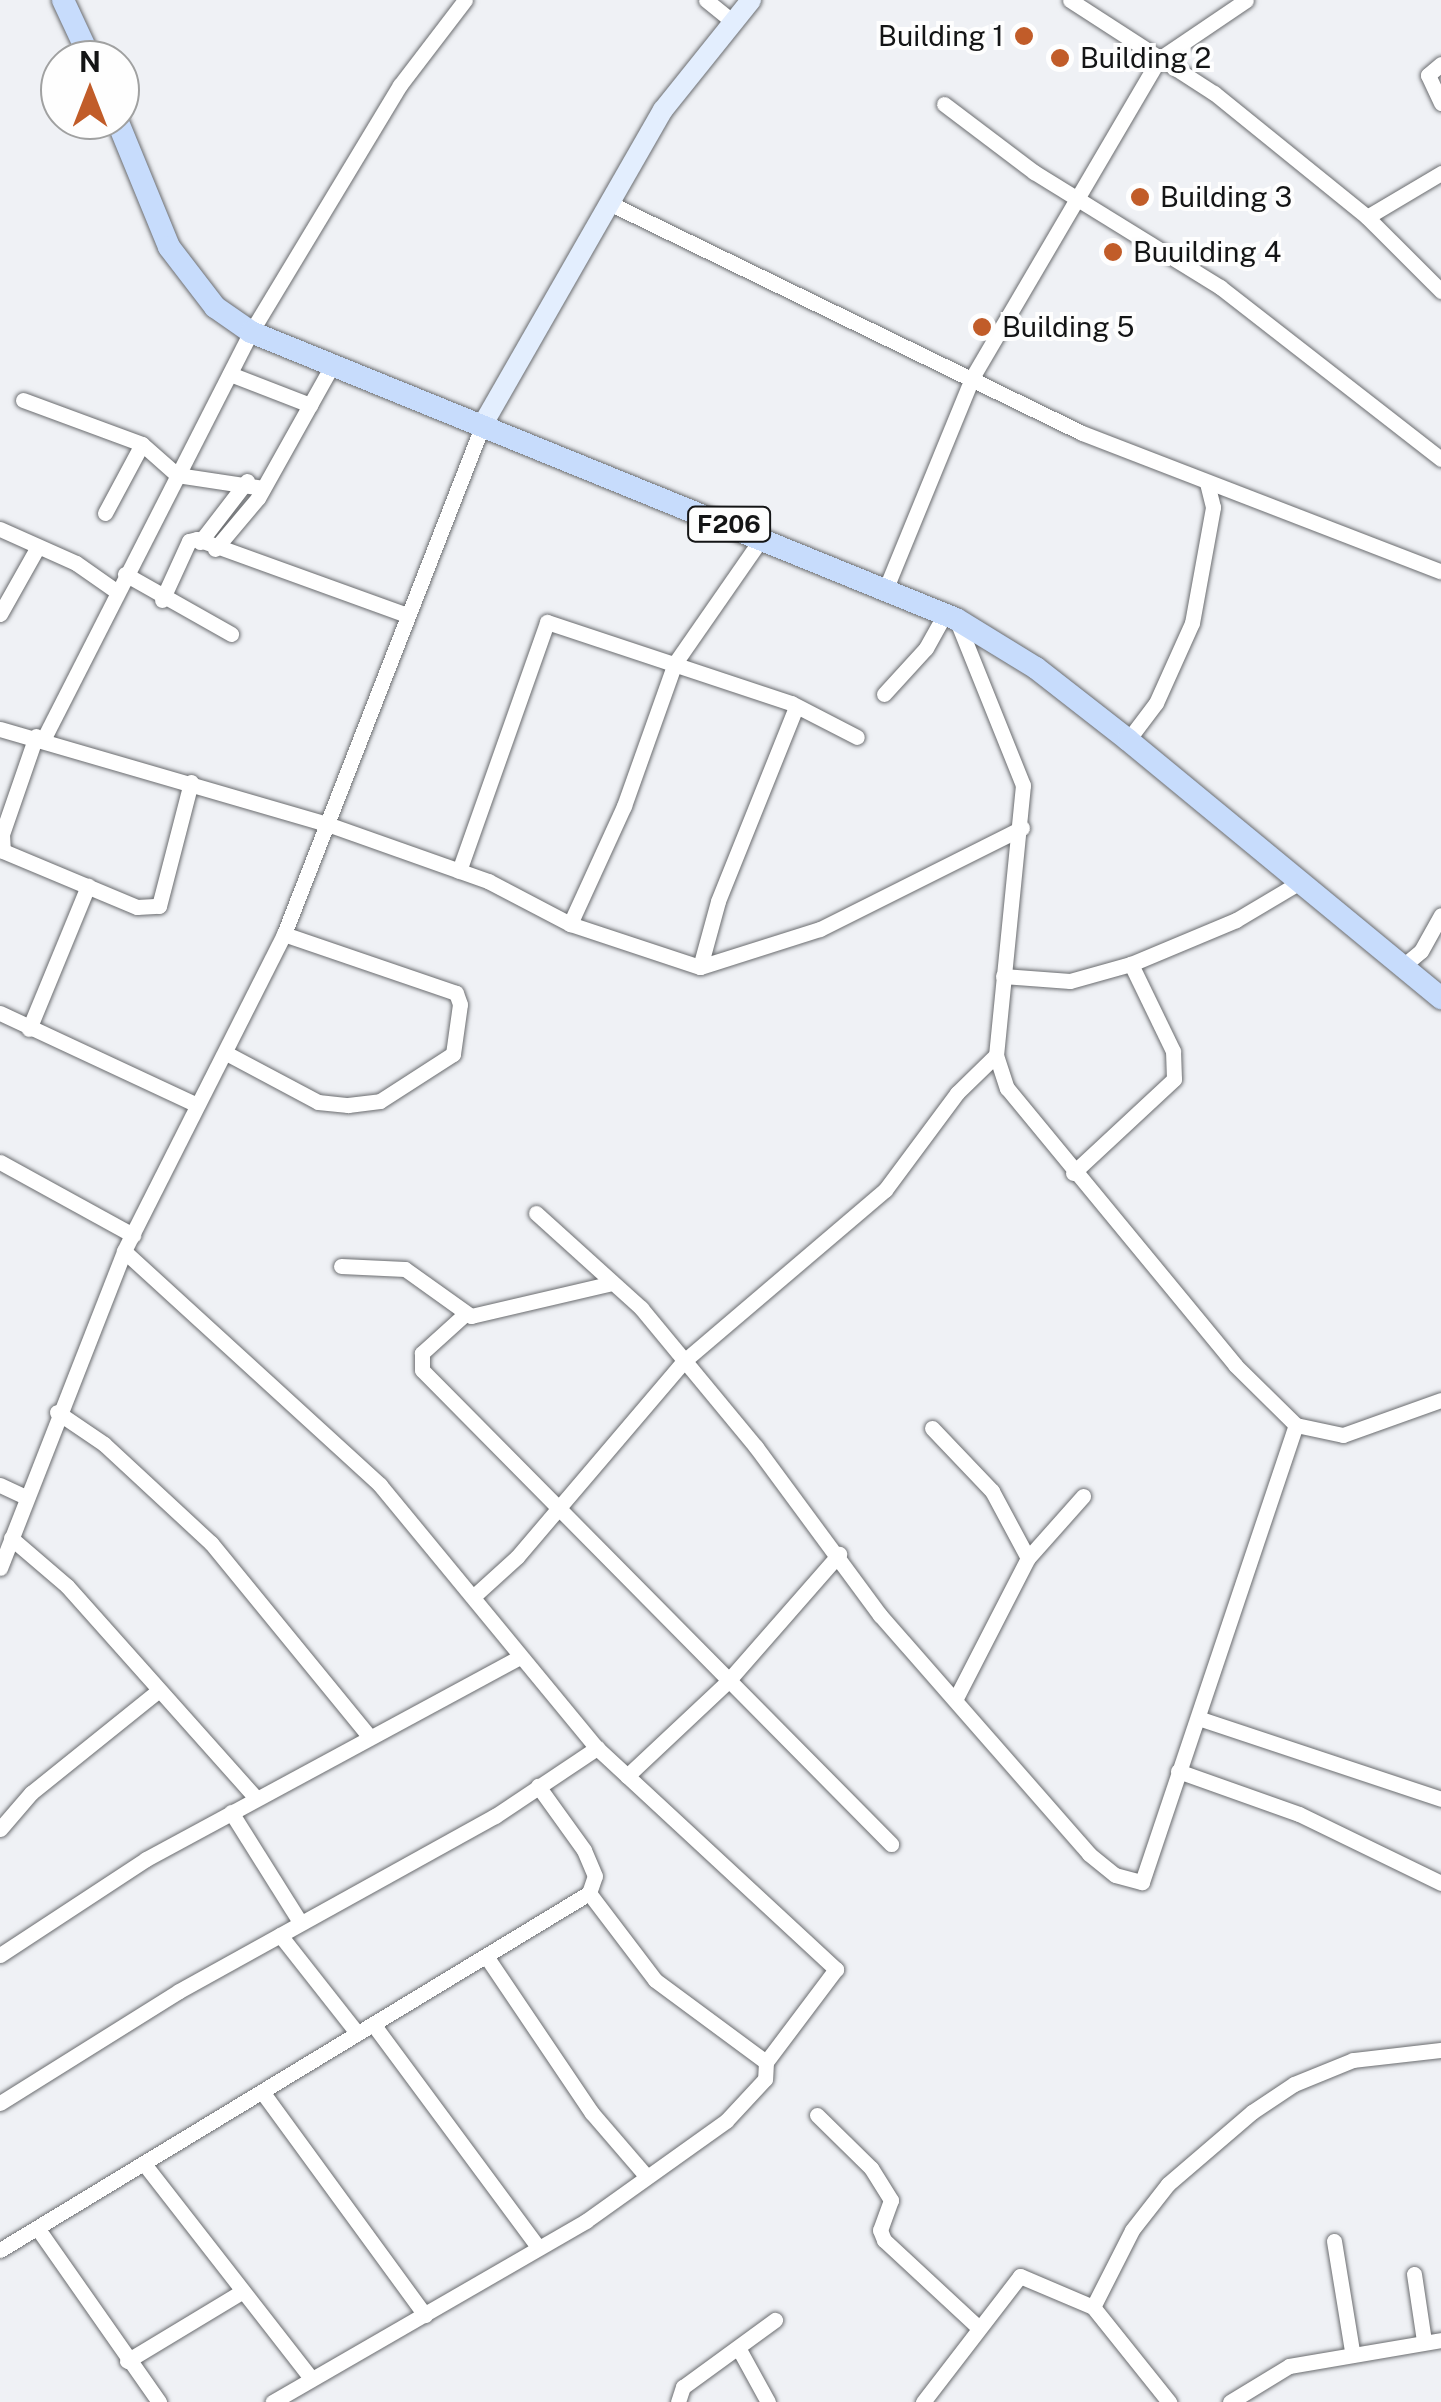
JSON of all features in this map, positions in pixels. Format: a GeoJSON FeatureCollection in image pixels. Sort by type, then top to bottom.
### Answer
{"type":"FeatureCollection","features":[{"type":"Feature","properties":{"kind":"main road"},"geometry":{"type":"LineString","coordinates":[[63,0],[82,40]]}},
{"type":"Feature","properties":{"kind":"main road","name":"F206"},"geometry":{"type":"LineString","coordinates":[[125,140],[169,247],[215,307],[251,332],[330,368],[484,424],[950,617],[1036,668],[1441,998]]}},
{"type":"Feature","properties":{"kind":"street"},"geometry":{"type":"LineString","coordinates":[[190,782],[159,906],[137,907],[34,860],[8,855],[0,845],[40,737],[251,332],[400,84],[464,0]]}},
{"type":"Feature","properties":{"kind":"street"},"geometry":{"type":"LineString","coordinates":[[706,0],[732,22]]}},
{"type":"Feature","properties":{"kind":"street"},"geometry":{"type":"LineString","coordinates":[[0,1568],[24,1496],[124,1252],[284,934],[330,825],[404,614],[484,424],[607,202],[663,110],[751,0]]}},
{"type":"Feature","properties":{"kind":"street"},"geometry":{"type":"LineString","coordinates":[[1070,0],[1214,93],[1366,217],[1441,291]]}},
{"type":"Feature","properties":{"kind":"street"},"geometry":{"type":"LineString","coordinates":[[886,588],[973,376],[1080,200],[1159,59],[1246,0]]}},
{"type":"Feature","properties":{"kind":"street"},"geometry":{"type":"LineString","coordinates":[[1441,64],[1428,75],[1441,103]]}},
{"type":"Feature","properties":{"kind":"street"},"geometry":{"type":"LineString","coordinates":[[944,104],[1080,200],[1220,286],[1441,460]]}},
{"type":"Feature","properties":{"kind":"street"},"geometry":{"type":"LineString","coordinates":[[1366,217],[1441,172]]}},
{"type":"Feature","properties":{"kind":"street"},"geometry":{"type":"LineString","coordinates":[[607,202],[973,376],[1082,433],[1440,571]]}},
{"type":"Feature","properties":{"kind":"street"},"geometry":{"type":"LineString","coordinates":[[207,546],[263,488],[330,368]]}},
{"type":"Feature","properties":{"kind":"street"},"geometry":{"type":"LineString","coordinates":[[230,374],[310,405]]}},
{"type":"Feature","properties":{"kind":"street"},"geometry":{"type":"LineString","coordinates":[[22,400],[142,444],[177,475],[247,481],[263,488]]}},
{"type":"Feature","properties":{"kind":"street"},"geometry":{"type":"LineString","coordinates":[[105,513],[142,444]]}},
{"type":"Feature","properties":{"kind":"street"},"geometry":{"type":"LineString","coordinates":[[207,546],[247,481]]}},
{"type":"Feature","properties":{"kind":"street"},"geometry":{"type":"LineString","coordinates":[[1128,740],[1156,703],[1192,623],[1213,507],[1208,483]]}},
{"type":"Feature","properties":{"kind":"street"},"geometry":{"type":"LineString","coordinates":[[1213,507],[1228,492]]}},
{"type":"Feature","properties":{"kind":"street"},"geometry":{"type":"LineString","coordinates":[[0,529],[36,550],[76,563],[116,591]]}},
{"type":"Feature","properties":{"kind":"street"},"geometry":{"type":"LineString","coordinates":[[570,924],[624,806],[675,663],[762,538]]}},
{"type":"Feature","properties":{"kind":"street"},"geometry":{"type":"LineString","coordinates":[[162,600],[189,541],[404,614]]}},
{"type":"Feature","properties":{"kind":"street"},"geometry":{"type":"LineString","coordinates":[[0,614],[36,550]]}},
{"type":"Feature","properties":{"kind":"street"},"geometry":{"type":"LineString","coordinates":[[125,574],[162,600],[231,634]]}},
{"type":"Feature","properties":{"kind":"street"},"geometry":{"type":"LineString","coordinates":[[884,694],[950,617],[1024,786],[996,1056],[1026,1119],[1248,1380],[1296,1425],[1343,1435],[1440,1401]]}},
{"type":"Feature","properties":{"kind":"street"},"geometry":{"type":"LineString","coordinates":[[460,871],[546,622],[796,707],[858,738]]}},
{"type":"Feature","properties":{"kind":"street"},"geometry":{"type":"LineString","coordinates":[[700,966],[718,901],[796,707]]}},
{"type":"Feature","properties":{"kind":"street"},"geometry":{"type":"LineString","coordinates":[[0,729],[155,770],[330,825],[460,871],[570,924],[700,966],[820,929],[1022,828]]}},
{"type":"Feature","properties":{"kind":"street"},"geometry":{"type":"LineString","coordinates":[[155,770],[186,802]]}},
{"type":"Feature","properties":{"kind":"street"},"geometry":{"type":"LineString","coordinates":[[1004,976],[1070,980],[1131,964],[1236,920],[1300,882]]}},
{"type":"Feature","properties":{"kind":"street"},"geometry":{"type":"LineString","coordinates":[[29,1029],[88,886]]}},
{"type":"Feature","properties":{"kind":"street"},"geometry":{"type":"LineString","coordinates":[[1387,953],[1421,951],[1441,915]]}},
{"type":"Feature","properties":{"kind":"street"},"geometry":{"type":"LineString","coordinates":[[226,1054],[318,1102],[348,1105],[380,1101],[453,1054],[460,1004],[456,993],[284,934]]}},
{"type":"Feature","properties":{"kind":"street"},"geometry":{"type":"LineString","coordinates":[[1073,1173],[1174,1079],[1173,1051],[1131,964]]}},
{"type":"Feature","properties":{"kind":"street"},"geometry":{"type":"LineString","coordinates":[[0,1013],[197,1106]]}},
{"type":"Feature","properties":{"kind":"street"},"geometry":{"type":"LineString","coordinates":[[474,1596],[684,1361],[885,1190],[957,1093],[996,1056]]}},
{"type":"Feature","properties":{"kind":"street"},"geometry":{"type":"LineString","coordinates":[[0,1162],[133,1235]]}},
{"type":"Feature","properties":{"kind":"street"},"geometry":{"type":"LineString","coordinates":[[536,1213],[608,1284],[629,1295],[839,1554],[880,1615],[1089,1854],[1115,1875],[1142,1882],[1178,1771],[1201,1719],[1296,1425]]}},
{"type":"Feature","properties":{"kind":"street"},"geometry":{"type":"LineString","coordinates":[[124,1252],[328,1433],[474,1596],[520,1658],[597,1748],[834,1964],[834,1980],[766,2062],[765,2078],[726,2121],[647,2177],[537,2246],[425,2315],[309,2376],[273,2402]]}},
{"type":"Feature","properties":{"kind":"street"},"geometry":{"type":"LineString","coordinates":[[341,1266],[385,1266],[422,1276],[464,1315]]}},
{"type":"Feature","properties":{"kind":"street"},"geometry":{"type":"LineString","coordinates":[[608,1284],[464,1315],[422,1353],[422,1370],[556,1508],[594,1536],[728,1682],[891,1844]]}},
{"type":"Feature","properties":{"kind":"street"},"geometry":{"type":"LineString","coordinates":[[57,1412],[104,1444],[211,1543],[370,1736]]}},
{"type":"Feature","properties":{"kind":"street"},"geometry":{"type":"LineString","coordinates":[[932,1428],[992,1491],[1028,1558]]}},
{"type":"Feature","properties":{"kind":"street"},"geometry":{"type":"LineString","coordinates":[[0,1486],[24,1496]]}},
{"type":"Feature","properties":{"kind":"street"},"geometry":{"type":"LineString","coordinates":[[956,1698],[1028,1558],[1083,1496]]}},
{"type":"Feature","properties":{"kind":"street"},"geometry":{"type":"LineString","coordinates":[[11,1538],[67,1586],[256,1798]]}},
{"type":"Feature","properties":{"kind":"street"},"geometry":{"type":"LineString","coordinates":[[626,1776],[728,1682],[839,1554]]}},
{"type":"Feature","properties":{"kind":"street"},"geometry":{"type":"LineString","coordinates":[[0,1955],[231,1812],[520,1658]]}},
{"type":"Feature","properties":{"kind":"street"},"geometry":{"type":"LineString","coordinates":[[0,1829],[32,1793],[158,1690]]}},
{"type":"Feature","properties":{"kind":"street"},"geometry":{"type":"LineString","coordinates":[[1201,1719],[1441,1800]]}},
{"type":"Feature","properties":{"kind":"street"},"geometry":{"type":"LineString","coordinates":[[0,2103],[597,1748]]}},
{"type":"Feature","properties":{"kind":"street"},"geometry":{"type":"LineString","coordinates":[[1178,1771],[1299,1814],[1441,1883]]}},
{"type":"Feature","properties":{"kind":"street"},"geometry":{"type":"LineString","coordinates":[[0,2250],[488,1958],[589,1893],[594,1876],[584,1850],[538,1786]]}},
{"type":"Feature","properties":{"kind":"street"},"geometry":{"type":"LineString","coordinates":[[231,1812],[300,1922]]}},
{"type":"Feature","properties":{"kind":"street"},"geometry":{"type":"LineString","coordinates":[[589,1893],[655,1980],[766,2062]]}},
{"type":"Feature","properties":{"kind":"street"},"geometry":{"type":"LineString","coordinates":[[280,1935],[357,2033]]}},
{"type":"Feature","properties":{"kind":"street"},"geometry":{"type":"LineString","coordinates":[[488,1958],[592,2113],[647,2177]]}},
{"type":"Feature","properties":{"kind":"street"},"geometry":{"type":"LineString","coordinates":[[373,2024],[537,2246]]}},
{"type":"Feature","properties":{"kind":"street"},"geometry":{"type":"LineString","coordinates":[[1092,2307],[1132,2230],[1168,2184],[1252,2112],[1294,2084],[1353,2060],[1441,2050]]}},
{"type":"Feature","properties":{"kind":"street"},"geometry":{"type":"LineString","coordinates":[[263,2094],[425,2315]]}},
{"type":"Feature","properties":{"kind":"street"},"geometry":{"type":"LineString","coordinates":[[816,2115],[871,2168],[891,2200],[880,2230],[884,2240],[979,2328]]}},
{"type":"Feature","properties":{"kind":"street"},"geometry":{"type":"LineString","coordinates":[[144,2166],[309,2376]]}},
{"type":"Feature","properties":{"kind":"street"},"geometry":{"type":"LineString","coordinates":[[38,2229],[159,2402]]}},
{"type":"Feature","properties":{"kind":"street"},"geometry":{"type":"LineString","coordinates":[[1334,2242],[1352,2351]]}},
{"type":"Feature","properties":{"kind":"street"},"geometry":{"type":"LineString","coordinates":[[1230,2402],[1289,2366],[1352,2351],[1433,2340],[1414,2274]]}},
{"type":"Feature","properties":{"kind":"street"},"geometry":{"type":"LineString","coordinates":[[923,2402],[1020,2276],[1092,2307],[1169,2402]]}},
{"type":"Feature","properties":{"kind":"street"},"geometry":{"type":"LineString","coordinates":[[127,2361],[243,2291]]}},
{"type":"Feature","properties":{"kind":"street"},"geometry":{"type":"LineString","coordinates":[[678,2402],[683,2388],[740,2351],[775,2320]]}},
{"type":"Feature","properties":{"kind":"street"},"geometry":{"type":"LineString","coordinates":[[740,2351],[768,2402]]}},
{"type":"Feature","properties":{"kind":"place","name":"Building 1"},"geometry":{"type":"Point","coordinates":[1024,36]}},
{"type":"Feature","properties":{"kind":"place","name":"Building 2"},"geometry":{"type":"Point","coordinates":[1060,58]}},
{"type":"Feature","properties":{"kind":"place","name":"Building 3"},"geometry":{"type":"Point","coordinates":[1140,197]}},
{"type":"Feature","properties":{"kind":"place","name":"Buuilding 4"},"geometry":{"type":"Point","coordinates":[1113,252]}},
{"type":"Feature","properties":{"kind":"place","name":"Building 5"},"geometry":{"type":"Point","coordinates":[982,327]}}]}
